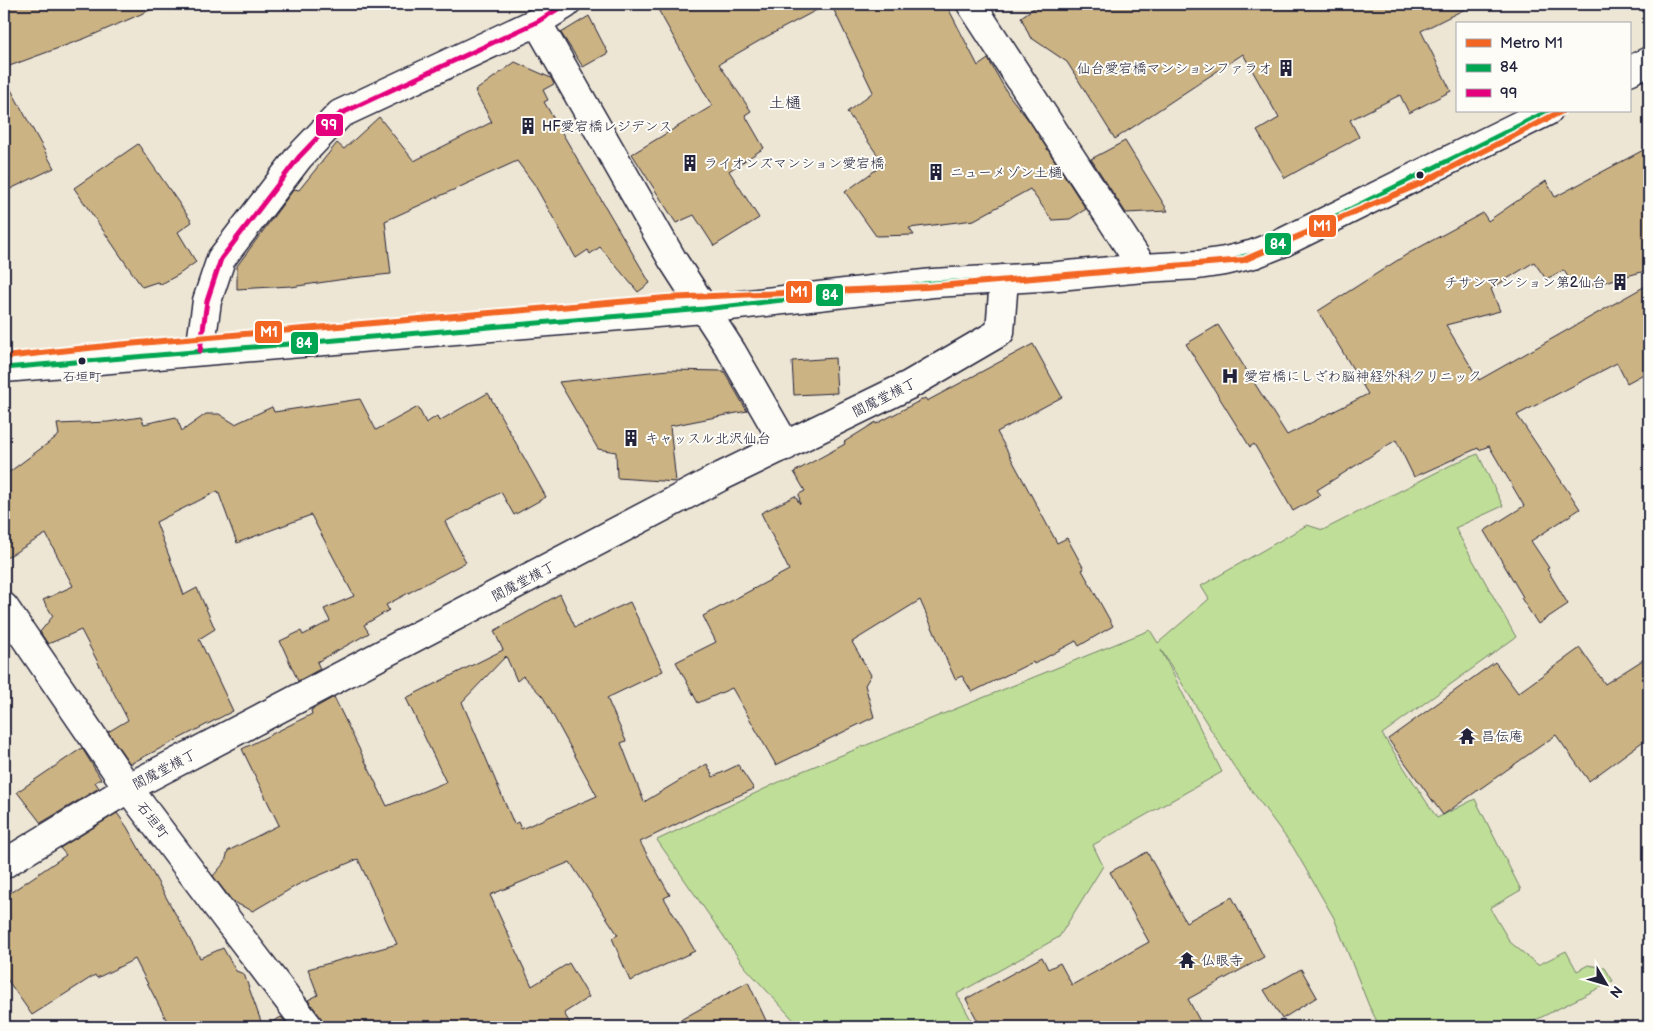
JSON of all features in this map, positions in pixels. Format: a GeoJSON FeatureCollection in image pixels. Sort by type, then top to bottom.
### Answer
{"type":"FeatureCollection","features":[{"type":"Feature","properties":{"kind":"street"},"geometry":{"type":"LineString","coordinates":[[200,351],[207,301],[221,259],[299,157],[340,114],[538,22],[566,4]]}},
{"type":"Feature","properties":{"kind":"street"},"geometry":{"type":"LineString","coordinates":[[971,4],[1143,268]]}},
{"type":"Feature","properties":{"kind":"street"},"geometry":{"type":"LineString","coordinates":[[538,22],[672,259],[732,352],[786,446]]}},
{"type":"Feature","properties":{"kind":"street"},"geometry":{"type":"LineString","coordinates":[[1630,70],[1649,61]]}},
{"type":"Feature","properties":{"kind":"street"},"geometry":{"type":"LineString","coordinates":[[4,368],[704,309],[933,283],[1058,276],[1198,265],[1225,261],[1254,254],[1284,242],[1546,112]]}},
{"type":"Feature","properties":{"kind":"street","name":"閻魔堂横丁"},"geometry":{"type":"LineString","coordinates":[[4,864],[128,788],[714,481],[909,385],[1000,332],[1004,279]]}},
{"type":"Feature","properties":{"kind":"street","name":"石垣町"},"geometry":{"type":"LineString","coordinates":[[4,607],[128,788],[309,1027]]}},
{"type":"Feature","properties":{"kind":"green space"},"geometry":{"type":"Polygon","coordinates":[[[1478,454],[1503,506],[1455,528],[1516,637],[1382,734],[1437,818],[1475,799],[1521,890],[1490,908],[1510,942],[1538,965],[1566,951],[1577,971],[1588,965],[1605,968],[1613,981],[1522,1027],[1380,1027],[1369,1006],[1334,918],[1293,847],[1233,765],[1161,650],[1222,772],[1093,845],[1103,866],[1059,937],[957,994],[975,1027],[800,1027],[745,967],[657,840],[800,772],[1150,630],[1158,643],[1209,599],[1201,586],[1307,525],[1323,530],[1457,462],[1478,454]]]}},
{"type":"Feature","properties":{"kind":"building"},"geometry":{"type":"Polygon","coordinates":[[[4,4],[164,4],[86,38],[4,68],[4,4]]]}},
{"type":"Feature","properties":{"kind":"building","name":"ライオンズマンション愛宕橋"},"geometry":{"type":"Polygon","coordinates":[[[655,4],[828,4],[719,64],[751,111],[745,115],[764,148],[729,171],[759,218],[714,246],[694,215],[676,223],[632,154],[712,106],[655,4]]]}},
{"type":"Feature","properties":{"kind":"building"},"geometry":{"type":"Polygon","coordinates":[[[831,4],[946,4],[978,66],[988,59],[1008,94],[1030,122],[1086,209],[1070,219],[1052,220],[1030,189],[974,220],[909,228],[914,235],[876,236],[845,192],[884,164],[847,112],[873,92],[831,4]]]}},
{"type":"Feature","properties":{"kind":"building"},"geometry":{"type":"Polygon","coordinates":[[[1040,4],[1475,4],[1421,31],[1451,91],[1409,113],[1400,95],[1350,120],[1359,137],[1285,178],[1257,131],[1279,118],[1243,54],[1115,139],[1067,62],[1030,37],[1021,17],[1040,4]]]}},
{"type":"Feature","properties":{"kind":"building"},"geometry":{"type":"Polygon","coordinates":[[[589,16],[608,53],[583,67],[561,33],[589,16]]]}},
{"type":"Feature","properties":{"kind":"building"},"geometry":{"type":"Polygon","coordinates":[[[515,62],[551,78],[554,84],[543,90],[548,100],[544,102],[650,283],[638,292],[600,247],[590,254],[588,250],[576,258],[534,184],[517,161],[385,221],[391,274],[291,287],[237,289],[237,266],[294,189],[299,190],[337,143],[344,149],[379,117],[414,161],[492,122],[475,91],[515,62]]]}},
{"type":"Feature","properties":{"kind":"building"},"geometry":{"type":"Polygon","coordinates":[[[4,77],[54,168],[4,192],[4,77]]]}},
{"type":"Feature","properties":{"kind":"building"},"geometry":{"type":"Polygon","coordinates":[[[1125,141],[1168,211],[1126,213],[1091,159],[1125,141]]]}},
{"type":"Feature","properties":{"kind":"building"},"geometry":{"type":"Polygon","coordinates":[[[138,144],[192,222],[178,232],[196,262],[161,284],[157,282],[142,287],[74,188],[138,144]]]}},
{"type":"Feature","properties":{"kind":"building"},"geometry":{"type":"Polygon","coordinates":[[[1649,147],[1649,270],[1575,290],[1564,270],[1546,279],[1534,262],[1491,289],[1500,311],[1446,325],[1479,380],[1649,284],[1649,371],[1627,383],[1617,363],[1517,415],[1580,509],[1531,541],[1549,568],[1547,569],[1568,604],[1538,624],[1521,598],[1523,597],[1484,531],[1524,506],[1489,446],[1479,450],[1478,448],[1414,477],[1396,440],[1317,490],[1321,495],[1293,511],[1254,444],[1250,447],[1186,344],[1218,325],[1287,435],[1368,394],[1318,311],[1409,253],[1483,213],[1488,221],[1546,181],[1555,197],[1649,147]]]}},
{"type":"Feature","properties":{"kind":"building"},"geometry":{"type":"Polygon","coordinates":[[[1033,344],[1062,397],[997,432],[1057,543],[1067,538],[1084,569],[1082,570],[1113,626],[1079,646],[1076,641],[1034,664],[1033,662],[972,692],[962,676],[955,679],[920,600],[852,642],[871,675],[865,685],[874,717],[776,765],[732,688],[698,703],[676,662],[716,642],[703,616],[789,570],[761,513],[795,496],[800,504],[799,494],[805,491],[794,472],[845,444],[844,442],[876,422],[876,424],[925,398],[927,401],[1033,344]]]}},
{"type":"Feature","properties":{"kind":"building"},"geometry":{"type":"Polygon","coordinates":[[[835,358],[837,393],[794,395],[792,361],[835,358]]]}},
{"type":"Feature","properties":{"kind":"building","name":"キャッスル北沢仙台"},"geometry":{"type":"Polygon","coordinates":[[[668,370],[724,371],[747,411],[670,426],[676,482],[617,478],[616,452],[598,449],[559,382],[668,370]]]}},
{"type":"Feature","properties":{"kind":"building"},"geometry":{"type":"Polygon","coordinates":[[[488,393],[546,497],[514,515],[501,492],[445,522],[466,562],[386,605],[389,610],[364,625],[369,633],[317,662],[320,669],[298,681],[280,641],[301,631],[303,635],[330,621],[324,609],[354,596],[311,515],[237,543],[218,491],[156,522],[184,595],[197,588],[215,629],[199,639],[233,711],[130,764],[108,732],[128,720],[81,630],[48,644],[40,632],[53,616],[43,600],[73,586],[46,534],[4,559],[4,476],[59,435],[57,424],[108,422],[141,417],[144,424],[176,417],[182,431],[206,414],[219,414],[235,424],[272,407],[274,412],[360,399],[376,430],[418,407],[426,423],[437,416],[439,421],[488,393]]]}},
{"type":"Feature","properties":{"kind":"building"},"geometry":{"type":"Polygon","coordinates":[[[560,594],[575,627],[630,602],[663,671],[607,698],[626,741],[621,743],[644,802],[707,764],[713,777],[738,765],[754,789],[640,842],[670,895],[664,898],[695,951],[630,981],[612,938],[618,935],[570,862],[490,895],[532,986],[569,963],[589,997],[564,1013],[572,1027],[324,1027],[321,1018],[308,1000],[318,995],[308,969],[397,944],[358,859],[299,884],[253,911],[233,902],[213,876],[225,862],[228,851],[279,825],[242,749],[312,714],[311,710],[334,697],[387,806],[446,782],[406,698],[503,650],[494,631],[560,594]],[[506,656],[462,702],[514,824],[518,822],[521,829],[597,796],[543,697],[523,676],[517,681],[506,656]]]}},
{"type":"Feature","properties":{"kind":"building"},"geometry":{"type":"Polygon","coordinates":[[[1580,648],[1605,684],[1649,656],[1649,737],[1589,781],[1556,735],[1443,815],[1388,739],[1495,662],[1518,693],[1580,648]]]}},
{"type":"Feature","properties":{"kind":"building"},"geometry":{"type":"Polygon","coordinates":[[[82,748],[101,779],[95,782],[99,788],[41,823],[17,792],[82,748]]]}},
{"type":"Feature","properties":{"kind":"building"},"geometry":{"type":"Polygon","coordinates":[[[117,813],[127,827],[200,958],[223,948],[236,971],[244,974],[263,1027],[170,1027],[135,959],[97,978],[95,975],[32,1015],[4,975],[4,897],[66,855],[60,848],[117,813]]]}},
{"type":"Feature","properties":{"kind":"building","name":"仏眼寺"},"geometry":{"type":"Polygon","coordinates":[[[1147,852],[1186,922],[1232,897],[1264,957],[1188,999],[1203,1027],[981,1027],[966,999],[1042,957],[1048,969],[1060,963],[1072,985],[1149,942],[1110,872],[1147,852]]]}},
{"type":"Feature","properties":{"kind":"building"},"geometry":{"type":"Polygon","coordinates":[[[1301,969],[1317,997],[1282,1019],[1264,990],[1301,969]]]}},
{"type":"Feature","properties":{"kind":"building"},"geometry":{"type":"Polygon","coordinates":[[[748,982],[769,1027],[668,1027],[748,982]]]}},
{"type":"Feature","properties":{"kind":"building"},"geometry":{"type":"Polygon","coordinates":[[[281,1017],[290,1027],[264,1027],[281,1017]]]}},
{"type":"Feature","properties":{"kind":"metro line","name":"M1"},"geometry":{"type":"LineString","coordinates":[[4,357],[116,345],[666,298],[926,287],[1244,260],[1415,186],[1560,112]]}},
{"type":"Feature","properties":{"kind":"transit line","name":"99"},"geometry":{"type":"LineString","coordinates":[[200,351],[207,301],[221,259],[299,157],[340,114],[537,22],[566,4]]}},
{"type":"Feature","properties":{"kind":"transit line","name":"84"},"geometry":{"type":"LineString","coordinates":[[4,368],[704,309],[933,283],[1058,276],[1198,265],[1225,261],[1254,254],[1284,242],[1546,112]]}},
{"type":"Feature","properties":{"kind":"place","name":"仙台愛宕橋マンションファラオ"},"geometry":{"type":"Point","coordinates":[1286,68]}},
{"type":"Feature","properties":{"kind":"place","name":"HF愛宕橋レジデンス"},"geometry":{"type":"Point","coordinates":[528,126]}},
{"type":"Feature","properties":{"kind":"place","name":"ライオンズマンション愛宕橋"},"geometry":{"type":"Point","coordinates":[690,163]}},
{"type":"Feature","properties":{"kind":"place","name":"ニューメゾン土樋"},"geometry":{"type":"Point","coordinates":[936,172]}},
{"type":"Feature","properties":{"kind":"place","name":"チサンマンション第2仙台"},"geometry":{"type":"Point","coordinates":[1620,282]}},
{"type":"Feature","properties":{"kind":"place","name":"石垣町"},"geometry":{"type":"Point","coordinates":[82,361]}},
{"type":"Feature","properties":{"kind":"place","name":"愛宕橋にしざわ脳神経外科クリニック"},"geometry":{"type":"Point","coordinates":[1230,376]}},
{"type":"Feature","properties":{"kind":"place","name":"キャッスル北沢仙台"},"geometry":{"type":"Point","coordinates":[631,438]}},
{"type":"Feature","properties":{"kind":"place","name":"昌伝庵"},"geometry":{"type":"Point","coordinates":[1467,736]}},
{"type":"Feature","properties":{"kind":"place","name":"仏眼寺"},"geometry":{"type":"Point","coordinates":[1187,960]}},
{"type":"Feature","properties":{"kind":"district","name":"土樋"},"geometry":{"type":"Point","coordinates":[785,102]}}]}
